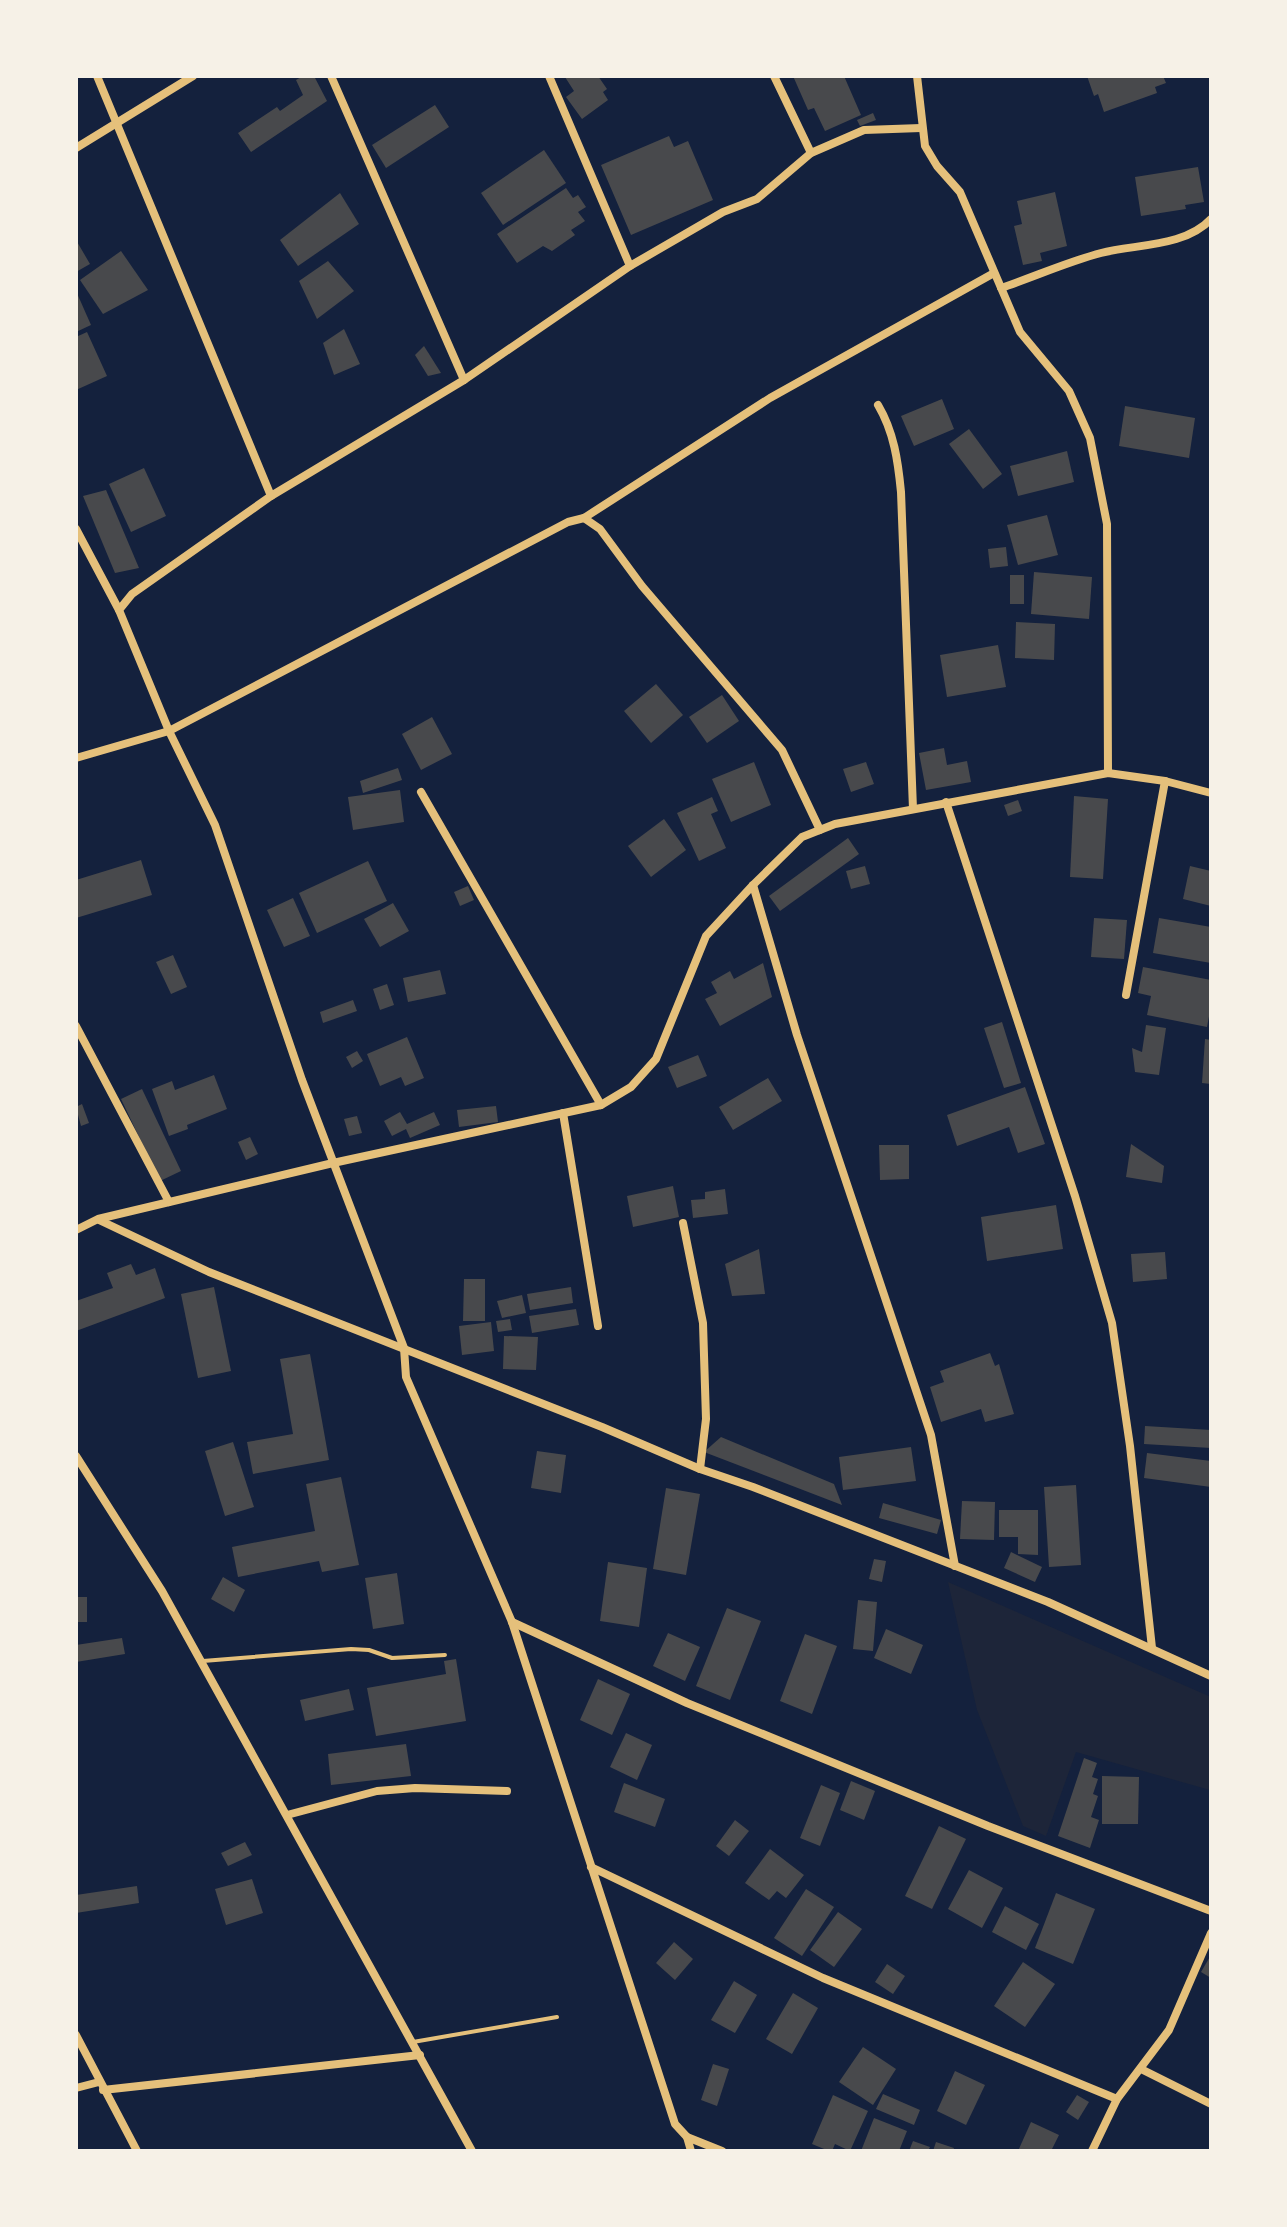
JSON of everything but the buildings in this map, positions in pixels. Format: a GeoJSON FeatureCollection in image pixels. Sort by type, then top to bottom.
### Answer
{"type":"FeatureCollection","features":[{"type":"Feature","properties":{"kind":"street"},"geometry":{"type":"LineString","coordinates":[[97,76],[271,496]]}},
{"type":"Feature","properties":{"kind":"street"},"geometry":{"type":"LineString","coordinates":[[76,148],[193,76]]}},
{"type":"Feature","properties":{"kind":"street"},"geometry":{"type":"LineString","coordinates":[[331,76],[464,380]]}},
{"type":"Feature","properties":{"kind":"street"},"geometry":{"type":"LineString","coordinates":[[549,76],[630,266]]}},
{"type":"Feature","properties":{"kind":"street"},"geometry":{"type":"LineString","coordinates":[[774,76],[811,153]]}},
{"type":"Feature","properties":{"kind":"street"},"geometry":{"type":"LineString","coordinates":[[917,76],[925,146],[937,166],[960,192],[1020,332],[1069,391],[1090,438],[1107,524],[1108,773]]}},
{"type":"Feature","properties":{"kind":"street"},"geometry":{"type":"LineString","coordinates":[[119,610],[132,594],[271,496],[464,380],[630,266],[723,212],[757,199],[811,153],[864,130],[921,128]]}},
{"type":"Feature","properties":{"kind":"street"},"geometry":{"type":"LineString","coordinates":[[1001,288],[1100,253],[1180,238],[1201,230],[1211,219]]}},
{"type":"Feature","properties":{"kind":"street"},"geometry":{"type":"LineString","coordinates":[[76,758],[169,731],[568,522],[584,518],[782,391],[994,273]]}},
{"type":"Feature","properties":{"kind":"street"},"geometry":{"type":"LineString","coordinates":[[878,405],[892,434],[901,492],[913,809]]}},
{"type":"Feature","properties":{"kind":"street"},"geometry":{"type":"LineString","coordinates":[[584,518],[600,529],[642,586],[782,750],[820,830]]}},
{"type":"Feature","properties":{"kind":"street"},"geometry":{"type":"LineString","coordinates":[[76,529],[119,610],[169,731],[215,825],[333,1163],[404,1348],[406,1377],[512,1622],[675,2124],[687,2137],[722,2151]]}},
{"type":"Feature","properties":{"kind":"street"},"geometry":{"type":"LineString","coordinates":[[76,554],[85,549]]}},
{"type":"Feature","properties":{"kind":"street"},"geometry":{"type":"LineString","coordinates":[[76,1230],[98,1219],[169,1202],[601,1105],[631,1087],[656,1059],[706,936],[802,837],[835,824],[1108,773],[1165,781],[1211,793]]}},
{"type":"Feature","properties":{"kind":"street"},"geometry":{"type":"LineString","coordinates":[[1126,995],[1165,781]]}},
{"type":"Feature","properties":{"kind":"street"},"geometry":{"type":"LineString","coordinates":[[421,792],[601,1105]]}},
{"type":"Feature","properties":{"kind":"street"},"geometry":{"type":"LineString","coordinates":[[946,802],[1075,1196],[1112,1323],[1130,1446],[1152,1648]]}},
{"type":"Feature","properties":{"kind":"street"},"geometry":{"type":"LineString","coordinates":[[753,885],[797,1035],[931,1435],[955,1566]]}},
{"type":"Feature","properties":{"kind":"street"},"geometry":{"type":"LineString","coordinates":[[76,1026],[169,1202]]}},
{"type":"Feature","properties":{"kind":"street"},"geometry":{"type":"LineString","coordinates":[[563,1113],[598,1326]]}},
{"type":"Feature","properties":{"kind":"street"},"geometry":{"type":"LineString","coordinates":[[98,1219],[209,1272],[602,1427],[700,1469],[1048,1602],[1211,1676]]}},
{"type":"Feature","properties":{"kind":"street"},"geometry":{"type":"LineString","coordinates":[[683,1223],[703,1323],[706,1419],[700,1469]]}},
{"type":"Feature","properties":{"kind":"street"},"geometry":{"type":"LineString","coordinates":[[76,1456],[162,1591],[472,2151]]}},
{"type":"Feature","properties":{"kind":"street"},"geometry":{"type":"LineString","coordinates":[[512,1622],[687,1703],[988,1826],[1211,1911]]}},
{"type":"Feature","properties":{"kind":"street"},"geometry":{"type":"LineString","coordinates":[[287,1815],[377,1791],[415,1788],[507,1791]]}},
{"type":"Feature","properties":{"kind":"street"},"geometry":{"type":"LineString","coordinates":[[591,1867],[823,1978],[1117,2099]]}},
{"type":"Feature","properties":{"kind":"street"},"geometry":{"type":"LineString","coordinates":[[1092,2151],[1117,2099],[1169,2030],[1211,1933]]}},
{"type":"Feature","properties":{"kind":"street"},"geometry":{"type":"LineString","coordinates":[[76,2035],[137,2151]]}},
{"type":"Feature","properties":{"kind":"street"},"geometry":{"type":"LineString","coordinates":[[76,2088],[420,2055]]}},
{"type":"Feature","properties":{"kind":"street"},"geometry":{"type":"LineString","coordinates":[[1141,2069],[1211,2104]]}},
{"type":"Feature","properties":{"kind":"street"},"geometry":{"type":"LineString","coordinates":[[687,2137],[691,2151]]}},
{"type":"Feature","properties":{"kind":"lane"},"geometry":{"type":"LineString","coordinates":[[201,1661],[351,1649],[369,1650],[392,1658],[445,1655]]}},
{"type":"Feature","properties":{"kind":"lane"},"geometry":{"type":"LineString","coordinates":[[413,2042],[557,2017]]}},
{"type":"Feature","properties":{"kind":"shaded area"},"geometry":{"type":"Polygon","coordinates":[[[948,1582],[1211,1697],[1210,1790],[1076,1752],[1046,1836],[1023,1826],[977,1710],[948,1582]]]}}]}
